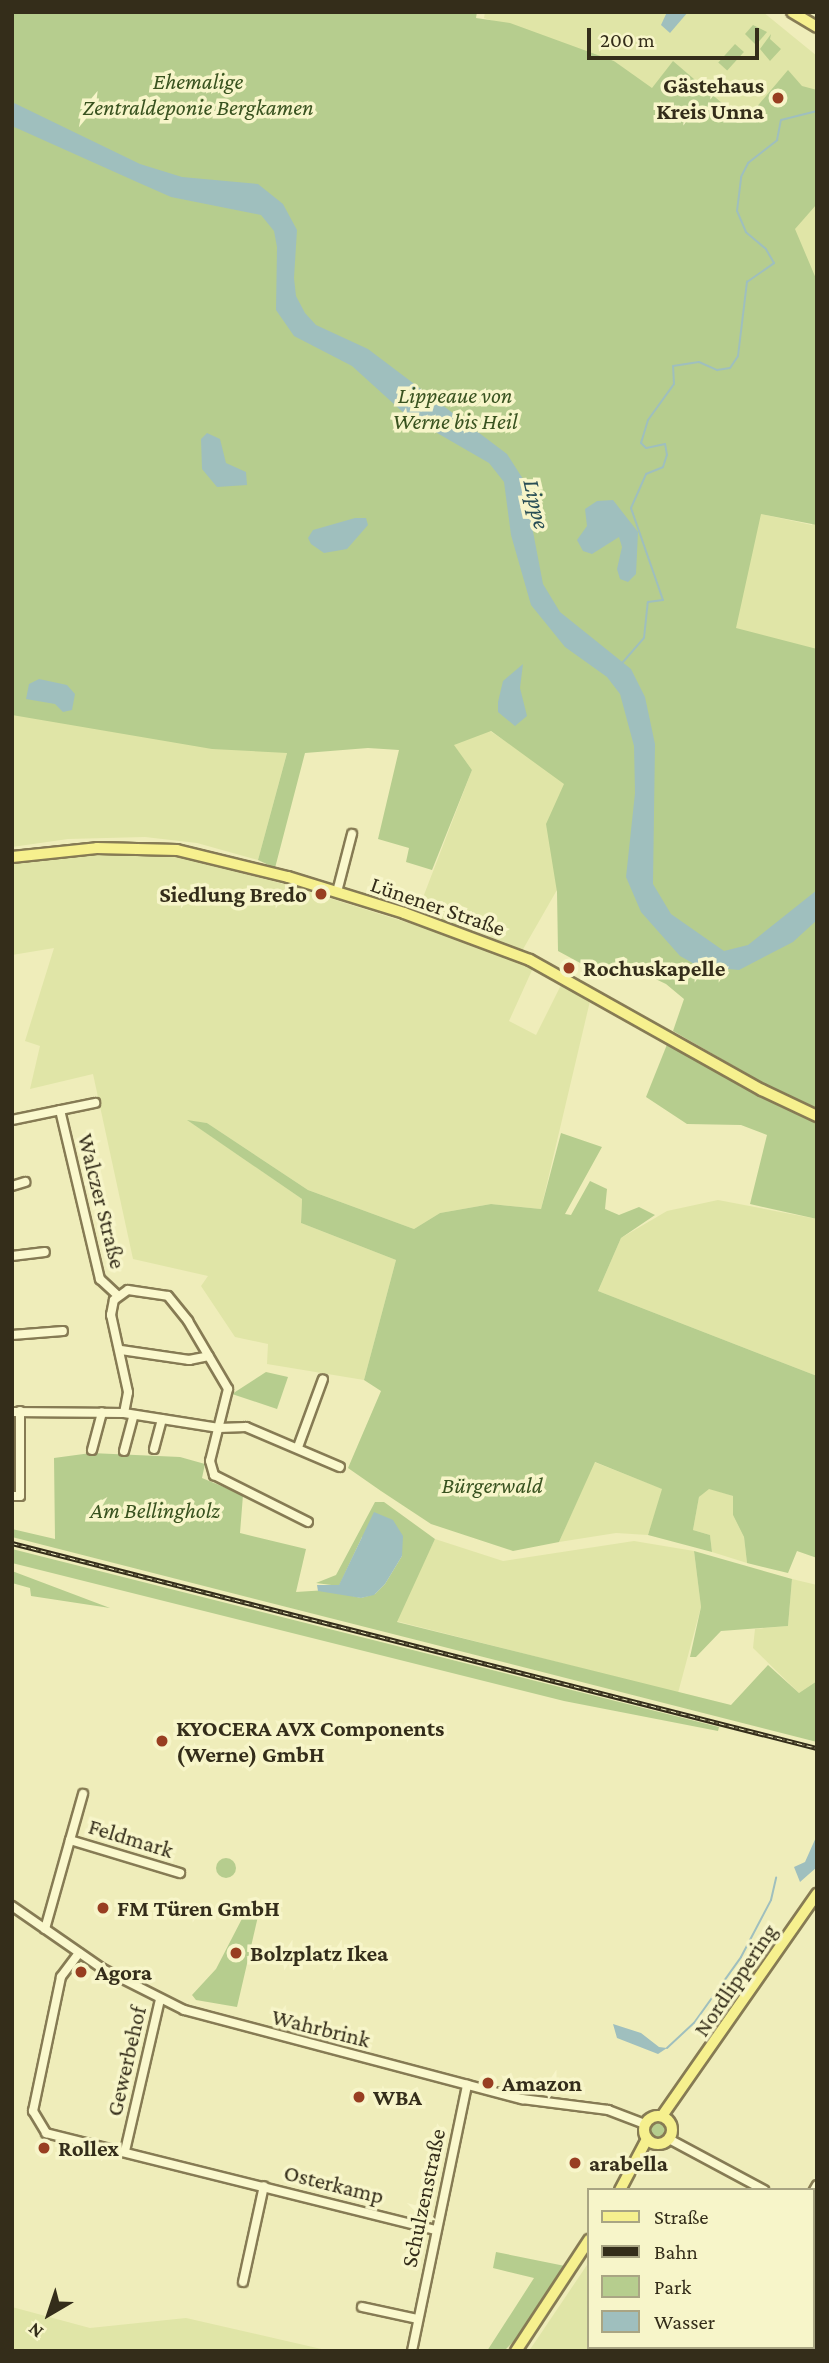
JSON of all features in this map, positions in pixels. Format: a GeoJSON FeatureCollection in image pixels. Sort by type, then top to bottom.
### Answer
{"type":"FeatureCollection","features":[{"type":"Feature","properties":{"kind":"main road"},"geometry":{"type":"LineString","coordinates":[[792,12],[817,27]]}},
{"type":"Feature","properties":{"kind":"main road","name":"Lünener Straße"},"geometry":{"type":"LineString","coordinates":[[12,857],[109,847],[177,850],[337,892],[468,934],[530,960],[762,1090],[817,1116]]}},
{"type":"Feature","properties":{"kind":"main road","name":"Nordlippering"},"geometry":{"type":"LineString","coordinates":[[666,2118],[817,1894]]}},
{"type":"Feature","properties":{"kind":"main road"},"geometry":{"type":"LineString","coordinates":[[621,2188],[651,2142],[669,2139],[666,2118],[651,2117],[645,2124],[651,2142]]}},
{"type":"Feature","properties":{"kind":"main road"},"geometry":{"type":"LineString","coordinates":[[516,2351],[588,2242]]}},
{"type":"Feature","properties":{"kind":"street"},"geometry":{"type":"LineString","coordinates":[[337,892],[352,834]]}},
{"type":"Feature","properties":{"kind":"street"},"geometry":{"type":"LineString","coordinates":[[12,1120],[96,1103]]}},
{"type":"Feature","properties":{"kind":"street","name":"Walczer Straße"},"geometry":{"type":"LineString","coordinates":[[60,1110],[100,1279],[117,1295]]}},
{"type":"Feature","properties":{"kind":"street"},"geometry":{"type":"LineString","coordinates":[[12,1186],[25,1182]]}},
{"type":"Feature","properties":{"kind":"street"},"geometry":{"type":"LineString","coordinates":[[12,1256],[45,1252]]}},
{"type":"Feature","properties":{"kind":"street"},"geometry":{"type":"LineString","coordinates":[[124,1451],[129,1415],[128,1392],[121,1350],[111,1315],[117,1295],[128,1290],[168,1296],[180,1307],[228,1389],[211,1461],[214,1475],[308,1522]]}},
{"type":"Feature","properties":{"kind":"street"},"geometry":{"type":"LineString","coordinates":[[12,1335],[63,1331]]}},
{"type":"Feature","properties":{"kind":"street"},"geometry":{"type":"LineString","coordinates":[[121,1350],[189,1360],[209,1356]]}},
{"type":"Feature","properties":{"kind":"street"},"geometry":{"type":"LineString","coordinates":[[298,1447],[323,1379]]}},
{"type":"Feature","properties":{"kind":"street"},"geometry":{"type":"LineString","coordinates":[[12,1496],[20,1496],[16,1412],[102,1412],[219,1428],[246,1427],[340,1467]]}},
{"type":"Feature","properties":{"kind":"street"},"geometry":{"type":"LineString","coordinates":[[92,1450],[102,1412]]}},
{"type":"Feature","properties":{"kind":"street"},"geometry":{"type":"LineString","coordinates":[[154,1449],[162,1419]]}},
{"type":"Feature","properties":{"kind":"street","name":"Feldmark"},"geometry":{"type":"LineString","coordinates":[[46,1929],[83,1794]]}},
{"type":"Feature","properties":{"kind":"street","name":"Feldmark"},"geometry":{"type":"LineString","coordinates":[[70,1840],[180,1874]]}},
{"type":"Feature","properties":{"kind":"street","name":"Wahrbrink"},"geometry":{"type":"LineString","coordinates":[[12,1906],[79,1953],[160,1999],[216,2021],[541,2104],[608,2110],[645,2124]]}},
{"type":"Feature","properties":{"kind":"street","name":"Gewerbehof"},"geometry":{"type":"LineString","coordinates":[[79,1953],[59,1985],[34,2116],[51,2136],[125,2151],[160,1999]]}},
{"type":"Feature","properties":{"kind":"street","name":"Schulzenstraße"},"geometry":{"type":"LineString","coordinates":[[412,2351],[467,2085]]}},
{"type":"Feature","properties":{"kind":"street"},"geometry":{"type":"LineString","coordinates":[[669,2139],[760,2188]]}},
{"type":"Feature","properties":{"kind":"street","name":"Osterkamp"},"geometry":{"type":"LineString","coordinates":[[125,2151],[436,2230]]}},
{"type":"Feature","properties":{"kind":"street","name":"Osterkamp"},"geometry":{"type":"LineString","coordinates":[[243,2282],[264,2186]]}},
{"type":"Feature","properties":{"kind":"street"},"geometry":{"type":"LineString","coordinates":[[362,2307],[418,2319]]}},
{"type":"Feature","properties":{"kind":"green space","name":"Lippeaue von Werne bis Heil"},"geometry":{"type":"Polygon","coordinates":[[[12,12],[477,12],[476,18],[510,23],[614,61],[652,88],[673,61],[744,122],[788,70],[802,86],[817,90],[817,204],[795,229],[817,281],[817,525],[761,514],[736,628],[817,649],[817,1114],[673,1031],[684,999],[666,984],[624,964],[606,977],[558,951],[557,892],[546,824],[564,784],[491,731],[454,745],[472,770],[432,870],[406,862],[409,848],[378,839],[399,750],[368,748],[305,753],[275,868],[258,860],[287,753],[212,749],[12,715],[12,12]]]}},
{"type":"Feature","properties":{"kind":"green space"},"geometry":{"type":"Polygon","coordinates":[[[485,12],[763,12],[817,56],[817,108],[723,132],[706,115],[648,87],[614,61],[484,18],[485,12]]]}},
{"type":"Feature","properties":{"kind":"green space"},"geometry":{"type":"Polygon","coordinates":[[[753,25],[767,32],[756,45],[745,34],[753,25]]]}},
{"type":"Feature","properties":{"kind":"green space"},"geometry":{"type":"Polygon","coordinates":[[[771,34],[770,39],[781,49],[770,61],[760,49],[771,34]]]}},
{"type":"Feature","properties":{"kind":"green space"},"geometry":{"type":"Polygon","coordinates":[[[735,44],[744,52],[727,71],[718,63],[735,44]]]}},
{"type":"Feature","properties":{"kind":"green space"},"geometry":{"type":"Polygon","coordinates":[[[817,204],[817,288],[792,231],[817,204]]]}},
{"type":"Feature","properties":{"kind":"green space"},"geometry":{"type":"Polygon","coordinates":[[[817,511],[817,823],[706,755],[752,512],[812,525],[817,511]]]}},
{"type":"Feature","properties":{"kind":"green space"},"geometry":{"type":"Polygon","coordinates":[[[12,713],[288,749],[258,860],[197,843],[145,837],[68,839],[12,847],[12,713]]]}},
{"type":"Feature","properties":{"kind":"green space"},"geometry":{"type":"Polygon","coordinates":[[[472,719],[573,786],[565,876],[522,951],[470,928],[417,913],[472,770],[452,743],[472,719]]]}},
{"type":"Feature","properties":{"kind":"green space"},"geometry":{"type":"Polygon","coordinates":[[[101,853],[174,856],[284,884],[463,940],[533,968],[509,1021],[536,1035],[561,985],[590,1001],[541,1209],[491,1204],[440,1213],[414,1229],[308,1190],[207,1123],[189,1121],[302,1199],[301,1223],[396,1260],[364,1380],[267,1364],[268,1344],[235,1337],[201,1286],[208,1276],[133,1259],[93,1074],[30,1089],[40,1046],[25,1041],[54,948],[12,955],[12,864],[101,853]]]}},
{"type":"Feature","properties":{"kind":"green space"},"geometry":{"type":"Polygon","coordinates":[[[668,1042],[781,1107],[817,1120],[817,1219],[750,1204],[767,1135],[741,1125],[687,1124],[646,1097],[668,1042]]]}},
{"type":"Feature","properties":{"kind":"green space","name":"Bürgerwald"},"geometry":{"type":"Polygon","coordinates":[[[187,1120],[207,1123],[308,1190],[414,1229],[440,1213],[491,1204],[541,1209],[561,1133],[602,1147],[565,1214],[571,1215],[590,1181],[607,1189],[605,1209],[619,1215],[639,1207],[655,1215],[621,1238],[598,1291],[817,1376],[817,1558],[797,1551],[788,1573],[747,1563],[744,1537],[733,1515],[733,1496],[709,1489],[699,1497],[693,1530],[710,1535],[712,1552],[648,1535],[662,1489],[595,1462],[559,1542],[513,1551],[431,1524],[381,1491],[348,1468],[381,1391],[364,1380],[396,1260],[301,1223],[302,1199],[187,1120]]]}},
{"type":"Feature","properties":{"kind":"green space"},"geometry":{"type":"Polygon","coordinates":[[[718,1200],[817,1219],[817,1376],[598,1291],[621,1238],[667,1211],[718,1200]]]}},
{"type":"Feature","properties":{"kind":"green space"},"geometry":{"type":"Polygon","coordinates":[[[266,1372],[288,1377],[277,1409],[232,1394],[266,1372]]]}},
{"type":"Feature","properties":{"kind":"green space","name":"Am Bellingholz"},"geometry":{"type":"Polygon","coordinates":[[[91,1453],[180,1457],[205,1464],[202,1478],[243,1495],[240,1533],[306,1549],[296,1592],[327,1590],[361,1598],[375,1594],[385,1584],[402,1556],[362,1537],[339,1586],[316,1583],[336,1575],[375,1502],[384,1502],[435,1539],[397,1622],[731,1705],[768,1665],[799,1693],[817,1681],[817,1742],[12,1537],[12,1529],[55,1539],[54,1458],[91,1453]]]}},
{"type":"Feature","properties":{"kind":"green space"},"geometry":{"type":"Polygon","coordinates":[[[594,1462],[663,1489],[648,1535],[616,1533],[559,1542],[594,1462]]]}},
{"type":"Feature","properties":{"kind":"green space"},"geometry":{"type":"Polygon","coordinates":[[[708,1488],[733,1496],[733,1515],[744,1537],[747,1563],[712,1552],[710,1535],[693,1530],[699,1497],[708,1488]]]}},
{"type":"Feature","properties":{"kind":"green space"},"geometry":{"type":"Polygon","coordinates":[[[435,1539],[503,1561],[634,1541],[694,1551],[701,1607],[678,1693],[396,1621],[435,1539]]]}},
{"type":"Feature","properties":{"kind":"green space"},"geometry":{"type":"Polygon","coordinates":[[[12,1549],[719,1727],[718,1731],[564,1701],[12,1563],[12,1549]]]}},
{"type":"Feature","properties":{"kind":"green space"},"geometry":{"type":"Polygon","coordinates":[[[694,1551],[792,1579],[788,1626],[721,1631],[696,1657],[690,1657],[701,1607],[694,1551]]]}},
{"type":"Feature","properties":{"kind":"green space"},"geometry":{"type":"Polygon","coordinates":[[[12,1571],[110,1608],[31,1596],[30,1588],[12,1583],[12,1571]]]}},
{"type":"Feature","properties":{"kind":"green space"},"geometry":{"type":"Polygon","coordinates":[[[792,1579],[817,1585],[817,1681],[799,1693],[753,1648],[755,1629],[788,1626],[792,1579]]]}},
{"type":"Feature","properties":{"kind":"green space"},"geometry":{"type":"Polygon","coordinates":[[[226,1858],[233,1861],[236,1868],[233,1875],[226,1878],[219,1875],[216,1868],[219,1861],[226,1858]]]}},
{"type":"Feature","properties":{"kind":"green space"},"geometry":{"type":"Polygon","coordinates":[[[247,1909],[259,1912],[237,2007],[196,2000],[192,1995],[216,1969],[247,1909]]]}},
{"type":"Feature","properties":{"kind":"green space"},"geometry":{"type":"Polygon","coordinates":[[[658,2119],[666,2122],[669,2130],[666,2138],[658,2141],[650,2138],[647,2130],[650,2122],[658,2119]]]}},
{"type":"Feature","properties":{"kind":"green space"},"geometry":{"type":"Polygon","coordinates":[[[496,2252],[565,2266],[519,2336],[504,2351],[487,2351],[534,2278],[493,2268],[496,2252]]]}},
{"type":"Feature","properties":{"kind":"green space"},"geometry":{"type":"Polygon","coordinates":[[[588,2263],[588,2349],[815,2349],[815,2329],[817,2351],[529,2351],[588,2263]]]}},
{"type":"Feature","properties":{"kind":"green space"},"geometry":{"type":"Polygon","coordinates":[[[12,2307],[90,2328],[186,2318],[330,2351],[12,2351],[12,2307]]]}},
{"type":"Feature","properties":{"kind":"water"},"geometry":{"type":"Polygon","coordinates":[[[667,12],[688,12],[670,33],[661,25],[667,12]]]}},
{"type":"Feature","properties":{"kind":"water"},"geometry":{"type":"Polygon","coordinates":[[[12,102],[140,164],[182,177],[258,184],[283,204],[297,230],[294,278],[296,296],[305,313],[316,325],[368,349],[507,454],[523,479],[543,584],[560,612],[631,669],[645,697],[655,744],[653,884],[671,914],[724,951],[748,945],[817,890],[817,920],[793,942],[739,970],[698,966],[680,956],[641,912],[626,877],[635,793],[634,746],[620,694],[607,677],[565,647],[531,605],[511,535],[504,482],[489,463],[406,415],[352,366],[294,336],[276,310],[277,247],[274,231],[261,215],[171,197],[12,126],[12,102]]]}},
{"type":"Feature","properties":{"kind":"water"},"geometry":{"type":"Polygon","coordinates":[[[207,433],[220,439],[226,463],[246,472],[247,485],[217,487],[202,469],[201,439],[207,433]]]}},
{"type":"Feature","properties":{"kind":"water"},"geometry":{"type":"Polygon","coordinates":[[[613,500],[638,532],[636,574],[628,582],[620,579],[617,569],[622,547],[619,537],[592,554],[583,551],[577,540],[587,526],[585,509],[597,501],[613,500]]]}},
{"type":"Feature","properties":{"kind":"water"},"geometry":{"type":"Polygon","coordinates":[[[355,518],[366,518],[368,525],[347,549],[324,553],[311,544],[308,538],[313,530],[355,518]]]}},
{"type":"Feature","properties":{"kind":"water"},"geometry":{"type":"Polygon","coordinates":[[[523,664],[520,688],[527,716],[515,726],[498,712],[498,702],[503,681],[523,664]]]}},
{"type":"Feature","properties":{"kind":"water"},"geometry":{"type":"Polygon","coordinates":[[[39,679],[67,685],[75,694],[72,710],[63,712],[55,704],[26,699],[29,684],[39,679]]]}},
{"type":"Feature","properties":{"kind":"water"},"geometry":{"type":"Polygon","coordinates":[[[374,1512],[393,1520],[403,1536],[402,1556],[385,1584],[374,1595],[361,1598],[318,1591],[317,1585],[339,1585],[374,1512]]]}},
{"type":"Feature","properties":{"kind":"water"},"geometry":{"type":"Polygon","coordinates":[[[817,1835],[817,1867],[800,1882],[794,1867],[805,1862],[817,1835]]]}},
{"type":"Feature","properties":{"kind":"water"},"geometry":{"type":"Polygon","coordinates":[[[613,2024],[641,2033],[659,2047],[667,2048],[658,2054],[617,2038],[613,2024]]]}},
{"type":"Feature","properties":{"kind":"waterway"},"geometry":{"type":"LineString","coordinates":[[623,662],[644,638],[648,602],[663,600],[631,508],[646,474],[663,467],[667,455],[665,444],[646,448],[641,443],[648,420],[674,384],[673,366],[699,362],[717,370],[730,368],[738,356],[747,282],[774,263],[766,249],[746,232],[737,211],[741,177],[748,163],[777,140],[781,120],[817,111]]}},
{"type":"Feature","properties":{"kind":"waterway"},"geometry":{"type":"LineString","coordinates":[[667,2048],[694,2023],[741,1957],[771,1900],[776,1878]]}},
{"type":"Feature","properties":{"kind":"railway"},"geometry":{"type":"LineString","coordinates":[[12,1543],[817,1748]]}},
{"type":"Feature","properties":{"kind":"place","name":"Gästehaus Kreis Unna"},"geometry":{"type":"Point","coordinates":[778,98]}},
{"type":"Feature","properties":{"kind":"place","name":"Siedlung Bredo"},"geometry":{"type":"Point","coordinates":[321,894]}},
{"type":"Feature","properties":{"kind":"place","name":"Rochuskapelle"},"geometry":{"type":"Point","coordinates":[569,968]}},
{"type":"Feature","properties":{"kind":"place","name":"KYOCERA AVX Components (Werne) GmbH"},"geometry":{"type":"Point","coordinates":[162,1741]}},
{"type":"Feature","properties":{"kind":"place","name":"FM Türen GmbH"},"geometry":{"type":"Point","coordinates":[103,1908]}},
{"type":"Feature","properties":{"kind":"place","name":"Bolzplatz Ikea"},"geometry":{"type":"Point","coordinates":[236,1953]}},
{"type":"Feature","properties":{"kind":"place","name":"Agora"},"geometry":{"type":"Point","coordinates":[81,1972]}},
{"type":"Feature","properties":{"kind":"place","name":"Amazon"},"geometry":{"type":"Point","coordinates":[488,2083]}},
{"type":"Feature","properties":{"kind":"place","name":"WBA"},"geometry":{"type":"Point","coordinates":[359,2097]}},
{"type":"Feature","properties":{"kind":"place","name":"Rollex"},"geometry":{"type":"Point","coordinates":[44,2148]}},
{"type":"Feature","properties":{"kind":"place","name":"arabella"},"geometry":{"type":"Point","coordinates":[575,2163]}},
{"type":"Feature","properties":{"kind":"park label","name":"Ehemalige Zentraldeponie Bergkamen"},"geometry":{"type":"Point","coordinates":[198,94]}},
{"type":"Feature","properties":{"kind":"water label","name":"Lippe"},"geometry":{"type":"Point","coordinates":[537,504]}}]}
